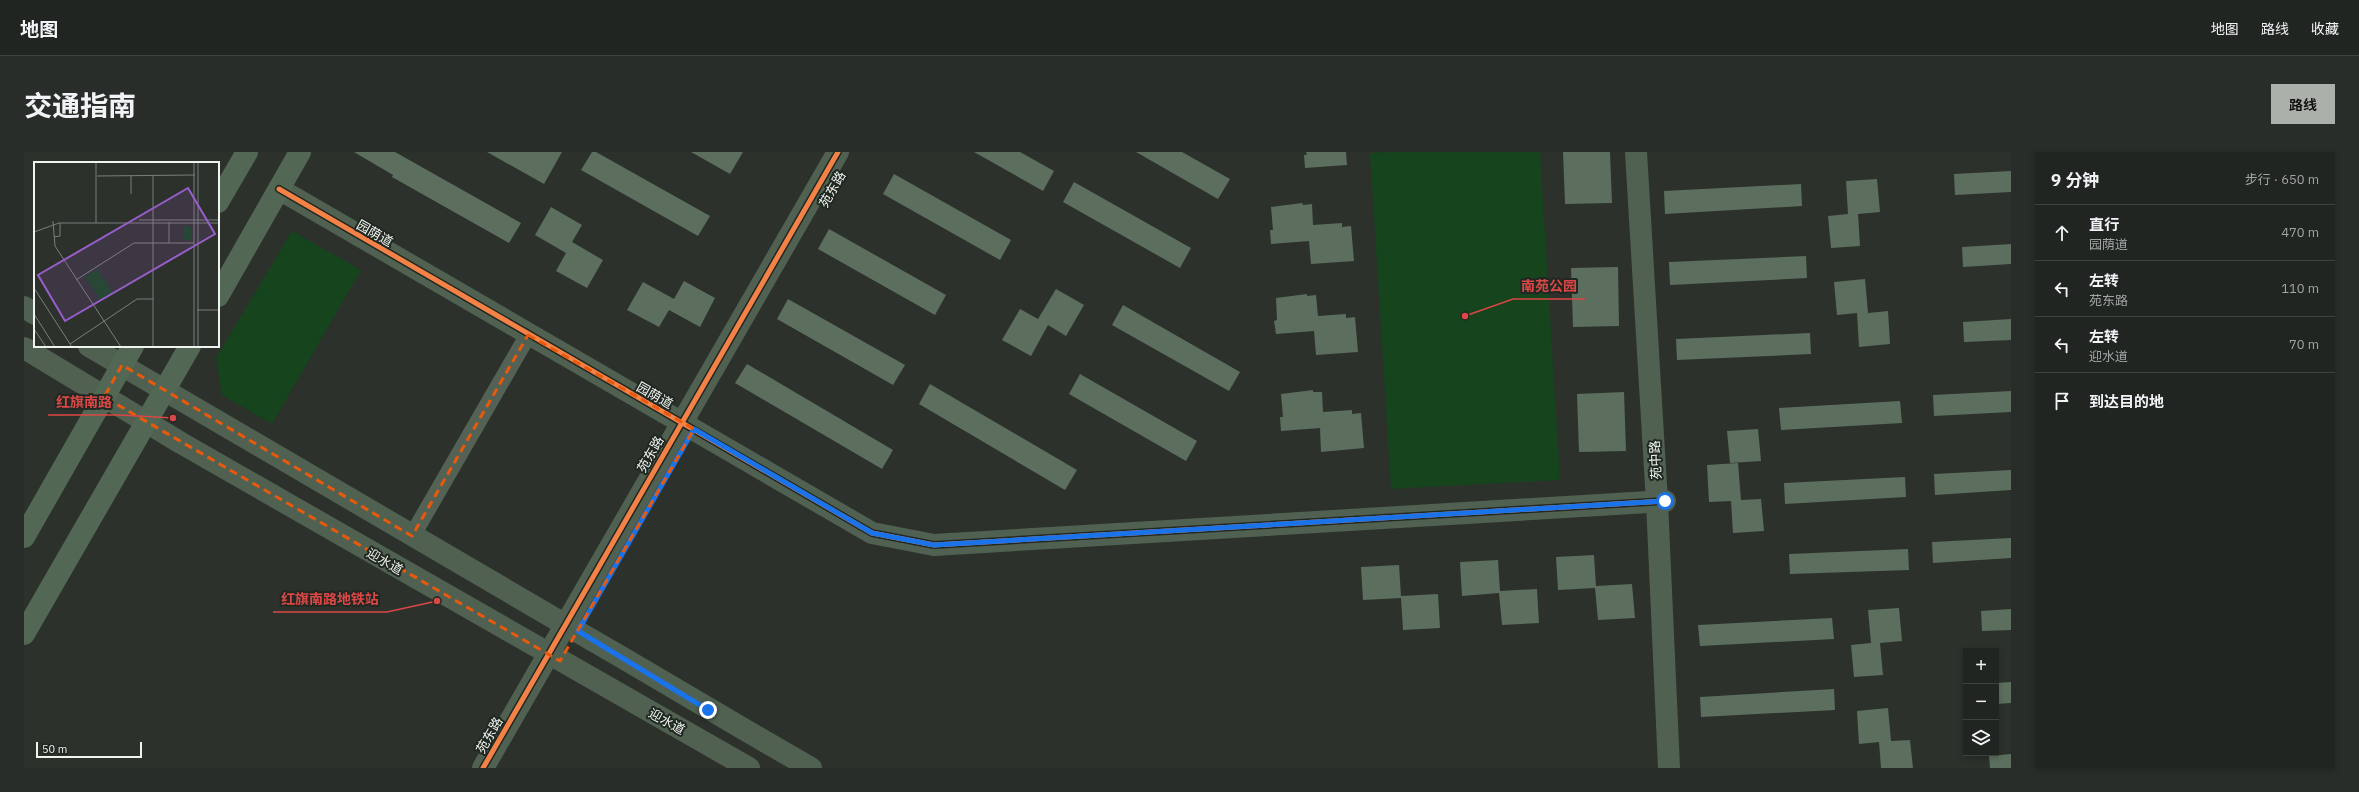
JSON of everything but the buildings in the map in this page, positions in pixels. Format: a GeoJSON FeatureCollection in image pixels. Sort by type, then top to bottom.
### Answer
{"type":"FeatureCollection","features":[{"type":"Feature","properties":{"kind":"main road"},"geometry":{"type":"LineString","coordinates":[[219,200],[247,152]]}},
{"type":"Feature","properties":{"kind":"main road"},"geometry":{"type":"LineString","coordinates":[[219,294],[300,152]]}},
{"type":"Feature","properties":{"kind":"main road"},"geometry":{"type":"LineString","coordinates":[[24,537],[132,347]]}},
{"type":"Feature","properties":{"kind":"main road"},"geometry":{"type":"LineString","coordinates":[[24,634],[189,347]]}},
{"type":"Feature","properties":{"kind":"street","name":"苑东路"},"geometry":{"type":"LineString","coordinates":[[499,768],[554,658],[687,426],[838,152]]}},
{"type":"Feature","properties":{"kind":"street","name":"苑东路"},"geometry":{"type":"LineString","coordinates":[[687,426],[853,152]]}},
{"type":"Feature","properties":{"kind":"street","name":"苑中路"},"geometry":{"type":"LineString","coordinates":[[1636,152],[1661,501],[1677,768]]}},
{"type":"Feature","properties":{"kind":"street","name":"苑中路"},"geometry":{"type":"LineString","coordinates":[[1646,152],[1661,501],[1669,768]]}},
{"type":"Feature","properties":{"kind":"street","name":"园荫道"},"geometry":{"type":"LineString","coordinates":[[279,190],[872,533],[934,545],[1661,501]]}},
{"type":"Feature","properties":{"kind":"street"},"geometry":{"type":"LineString","coordinates":[[24,307],[34,313]]}},
{"type":"Feature","properties":{"kind":"street"},"geometry":{"type":"LineString","coordinates":[[412,536],[528,335]]}},
{"type":"Feature","properties":{"kind":"street"},"geometry":{"type":"LineString","coordinates":[[91,347],[571,628],[708,710],[811,768]]}},
{"type":"Feature","properties":{"kind":"street","name":"迎水道"},"geometry":{"type":"LineString","coordinates":[[24,348],[146,422],[554,658],[750,768]]}},
{"type":"Feature","properties":{"kind":"street","name":"苑东路"},"geometry":{"type":"LineString","coordinates":[[483,768],[554,658]]}},
{"type":"Feature","properties":{"kind":"highlighted area"},"geometry":{"type":"Polygon","coordinates":[[[528,335],[694,429],[560,661],[104,397],[122,365],[412,536],[528,335]]]}},
{"type":"Feature","properties":{"kind":"green space"},"geometry":{"type":"Polygon","coordinates":[[[1540,152],[1560,480],[1391,489],[1370,153],[1540,152]]]}},
{"type":"Feature","properties":{"kind":"green space"},"geometry":{"type":"Polygon","coordinates":[[[292,231],[361,270],[272,424],[222,395],[216,358],[292,231]]]}},
{"type":"Feature","properties":{"kind":"cycle path"},"geometry":{"type":"LineString","coordinates":[[483,768],[838,152]]}},
{"type":"Feature","properties":{"kind":"cycle path"},"geometry":{"type":"LineString","coordinates":[[279,189],[872,533],[934,545],[1665,501]]}},
{"type":"Feature","properties":{"kind":"place","name":"南苑公园"},"geometry":{"type":"Point","coordinates":[1465,316]}},
{"type":"Feature","properties":{"kind":"place","name":"红旗南路"},"geometry":{"type":"Point","coordinates":[173,418]}},
{"type":"Feature","properties":{"kind":"place","name":"红旗南路地铁站"},"geometry":{"type":"Point","coordinates":[437,601]}},
{"type":"Feature","properties":{"kind":"route"},"geometry":{"type":"LineString","coordinates":[[708,710],[578,631],[694,429],[872,533],[934,545],[1665,501]]}}]}
